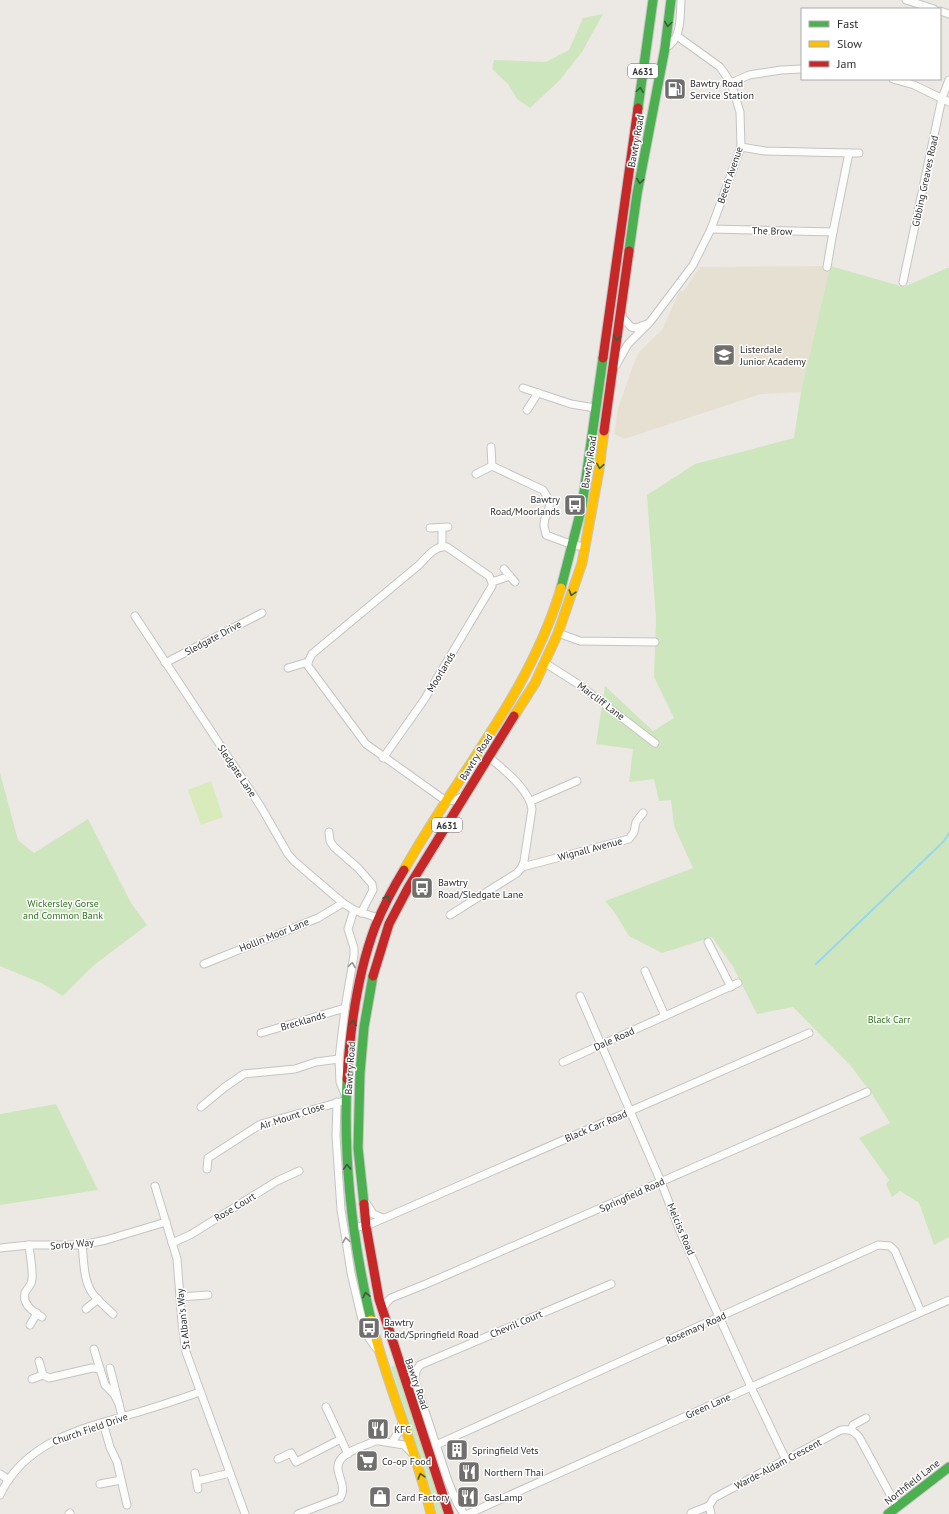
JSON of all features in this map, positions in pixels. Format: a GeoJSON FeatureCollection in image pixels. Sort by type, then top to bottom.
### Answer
{"type":"FeatureCollection","features":[{"type":"Feature","properties":{"kind":"main road","name":"Bawtry Road"},"geometry":{"type":"LineString","coordinates":[[430,1514],[427,1495],[374,1329],[366,1296],[354,1228],[348,1170],[347,1100],[348,1066],[357,997],[363,966],[378,918],[390,894],[446,801],[514,694],[540,644],[561,591],[582,506],[653,0]]}},
{"type":"Feature","properties":{"kind":"main road","name":"Bawtry Road"},"geometry":{"type":"LineString","coordinates":[[449,1514],[382,1311],[366,1226],[358,1148],[360,1073],[364,1027],[374,970],[389,924],[446,826],[535,683],[558,633],[582,563],[599,470],[641,172],[664,49],[671,0]]}},
{"type":"Feature","properties":{"kind":"main road"},"geometry":{"type":"LineString","coordinates":[[646,50],[650,55],[656,57],[660,55],[664,49]]}},
{"type":"Feature","properties":{"kind":"main road","name":"A631"},"geometry":{"type":"LineString","coordinates":[[419,845],[438,824],[441,823],[446,826]]}},
{"type":"Feature","properties":{"kind":"main road"},"geometry":{"type":"LineString","coordinates":[[351,1205],[363,1200]]}},
{"type":"Feature","properties":{"kind":"main road","name":"Northfield Lane"},"geometry":{"type":"LineString","coordinates":[[888,1514],[949,1466]]}},
{"type":"Feature","properties":{"kind":"street"},"geometry":{"type":"LineString","coordinates":[[664,49],[670,45],[677,36],[681,0]]}},
{"type":"Feature","properties":{"kind":"street"},"geometry":{"type":"LineString","coordinates":[[906,0],[931,8]]}},
{"type":"Feature","properties":{"kind":"street","name":"Beech Avenue"},"geometry":{"type":"LineString","coordinates":[[613,370],[628,344],[650,322],[693,265],[711,229],[741,147],[740,112],[731,84],[720,67],[696,48],[677,36]]}},
{"type":"Feature","properties":{"kind":"street"},"geometry":{"type":"LineString","coordinates":[[731,84],[749,75],[801,69]]}},
{"type":"Feature","properties":{"kind":"street"},"geometry":{"type":"LineString","coordinates":[[896,80],[914,85],[946,100]]}},
{"type":"Feature","properties":{"kind":"street","name":"Gibbing Greaves Road"},"geometry":{"type":"LineString","coordinates":[[903,282],[946,100],[949,80]]}},
{"type":"Feature","properties":{"kind":"street"},"geometry":{"type":"LineString","coordinates":[[741,147],[766,150],[859,153]]}},
{"type":"Feature","properties":{"kind":"street"},"geometry":{"type":"LineString","coordinates":[[827,267],[849,153]]}},
{"type":"Feature","properties":{"kind":"street","name":"The Brow"},"geometry":{"type":"LineString","coordinates":[[711,229],[833,232]]}},
{"type":"Feature","properties":{"kind":"street"},"geometry":{"type":"LineString","coordinates":[[621,307],[623,318],[631,327],[641,327],[650,322]]}},
{"type":"Feature","properties":{"kind":"street"},"geometry":{"type":"LineString","coordinates":[[523,388],[571,404],[595,408]]}},
{"type":"Feature","properties":{"kind":"street"},"geometry":{"type":"LineString","coordinates":[[527,410],[538,393]]}},
{"type":"Feature","properties":{"kind":"street"},"geometry":{"type":"LineString","coordinates":[[491,447],[492,466]]}},
{"type":"Feature","properties":{"kind":"street"},"geometry":{"type":"LineString","coordinates":[[492,466],[543,490],[550,505],[544,524],[546,535],[573,545],[585,547]]}},
{"type":"Feature","properties":{"kind":"street"},"geometry":{"type":"LineString","coordinates":[[476,474],[492,466]]}},
{"type":"Feature","properties":{"kind":"street"},"geometry":{"type":"LineString","coordinates":[[430,528],[445,528],[442,546]]}},
{"type":"Feature","properties":{"kind":"street"},"geometry":{"type":"LineString","coordinates":[[469,790],[456,800],[446,801],[383,758],[366,744],[310,671],[308,662],[312,654],[419,565],[434,550],[442,546],[451,549],[489,576],[492,582],[513,579],[504,569]]}},
{"type":"Feature","properties":{"kind":"street","name":"Moorlands"},"geometry":{"type":"LineString","coordinates":[[383,758],[424,700],[442,671],[485,599],[492,582]]}},
{"type":"Feature","properties":{"kind":"street","name":"Sledgate Drive"},"geometry":{"type":"LineString","coordinates":[[165,663],[262,613]]}},
{"type":"Feature","properties":{"kind":"street","name":"Sledgate Lane"},"geometry":{"type":"LineString","coordinates":[[135,616],[260,806],[288,854],[294,861],[343,903],[358,912]]}},
{"type":"Feature","properties":{"kind":"street"},"geometry":{"type":"LineString","coordinates":[[558,633],[580,641],[655,642]]}},
{"type":"Feature","properties":{"kind":"street"},"geometry":{"type":"LineString","coordinates":[[288,668],[308,662]]}},
{"type":"Feature","properties":{"kind":"street","name":"Marcliff Lane"},"geometry":{"type":"LineString","coordinates":[[545,663],[578,684],[655,743]]}},
{"type":"Feature","properties":{"kind":"street"},"geometry":{"type":"LineString","coordinates":[[450,915],[517,873],[522,867],[524,861],[532,808],[531,801],[527,794],[511,777],[489,757]]}},
{"type":"Feature","properties":{"kind":"street"},"geometry":{"type":"LineString","coordinates":[[531,801],[578,781]]}},
{"type":"Feature","properties":{"kind":"street","name":"Wignall Avenue"},"geometry":{"type":"LineString","coordinates":[[522,867],[629,839],[634,832],[636,822],[643,813]]}},
{"type":"Feature","properties":{"kind":"street","name":"Bawtry Road"},"geometry":{"type":"LineString","coordinates":[[329,832],[330,841],[334,847],[358,868],[372,884],[373,890],[348,929],[354,948],[354,955],[345,1008],[339,1059],[340,1082],[347,1100]]}},
{"type":"Feature","properties":{"kind":"street","name":"Hollin Moor Lane"},"geometry":{"type":"LineString","coordinates":[[204,964],[318,918],[343,903]]}},
{"type":"Feature","properties":{"kind":"street"},"geometry":{"type":"LineString","coordinates":[[358,912],[378,918]]}},
{"type":"Feature","properties":{"kind":"street"},"geometry":{"type":"LineString","coordinates":[[708,942],[731,987]]}},
{"type":"Feature","properties":{"kind":"street"},"geometry":{"type":"LineString","coordinates":[[645,971],[665,1016]]}},
{"type":"Feature","properties":{"kind":"street","name":"Dale Road"},"geometry":{"type":"LineString","coordinates":[[563,1062],[738,983]]}},
{"type":"Feature","properties":{"kind":"street","name":"Melciss Road"},"geometry":{"type":"LineString","coordinates":[[580,996],[661,1182],[680,1231],[786,1460]]}},
{"type":"Feature","properties":{"kind":"street","name":"Brecklands"},"geometry":{"type":"LineString","coordinates":[[261,1033],[345,1008]]}},
{"type":"Feature","properties":{"kind":"street","name":"Black Carr Road"},"geometry":{"type":"LineString","coordinates":[[354,1228],[366,1226],[809,1033]]}},
{"type":"Feature","properties":{"kind":"street"},"geometry":{"type":"LineString","coordinates":[[201,1107],[225,1087],[244,1074],[295,1070],[316,1062],[339,1059]]}},
{"type":"Feature","properties":{"kind":"street","name":"Springfield Road"},"geometry":{"type":"LineString","coordinates":[[382,1311],[383,1306],[388,1300],[396,1295],[409,1292],[867,1092]]}},
{"type":"Feature","properties":{"kind":"street","name":"Air Mount Close"},"geometry":{"type":"LineString","coordinates":[[207,1169],[208,1158],[262,1124],[347,1100]]}},
{"type":"Feature","properties":{"kind":"street","name":"Bawtry Road"},"geometry":{"type":"LineString","coordinates":[[337,1102],[336,1136],[341,1210],[351,1273],[366,1334],[382,1356]]}},
{"type":"Feature","properties":{"kind":"street","name":"Rose Court"},"geometry":{"type":"LineString","coordinates":[[172,1243],[190,1235],[277,1181],[299,1171]]}},
{"type":"Feature","properties":{"kind":"street","name":"St Alban's Way"},"geometry":{"type":"LineString","coordinates":[[155,1186],[177,1259],[183,1339],[186,1352],[244,1514]]}},
{"type":"Feature","properties":{"kind":"street"},"geometry":{"type":"LineString","coordinates":[[363,1200],[374,1214],[383,1218]]}},
{"type":"Feature","properties":{"kind":"street","name":"Sorby Way"},"geometry":{"type":"LineString","coordinates":[[0,1248],[29,1245],[82,1245],[106,1240],[166,1222]]}},
{"type":"Feature","properties":{"kind":"street"},"geometry":{"type":"LineString","coordinates":[[29,1245],[32,1278],[31,1284],[25,1294],[25,1298],[29,1307],[39,1315],[30,1325]]}},
{"type":"Feature","properties":{"kind":"street"},"geometry":{"type":"LineString","coordinates":[[82,1245],[86,1279],[93,1294],[113,1314]]}},
{"type":"Feature","properties":{"kind":"street","name":"Rosemary Road"},"geometry":{"type":"LineString","coordinates":[[436,1445],[878,1245],[890,1246],[898,1256],[921,1312]]}},
{"type":"Feature","properties":{"kind":"street"},"geometry":{"type":"LineString","coordinates":[[376,1283],[382,1291],[396,1295]]}},
{"type":"Feature","properties":{"kind":"street","name":"Chevril Court"},"geometry":{"type":"LineString","coordinates":[[420,1365],[611,1284]]}},
{"type":"Feature","properties":{"kind":"street"},"geometry":{"type":"LineString","coordinates":[[180,1297],[208,1295]]}},
{"type":"Feature","properties":{"kind":"street"},"geometry":{"type":"LineString","coordinates":[[86,1310],[98,1299]]}},
{"type":"Feature","properties":{"kind":"street","name":"Green Lane"},"geometry":{"type":"LineString","coordinates":[[468,1514],[949,1300]]}},
{"type":"Feature","properties":{"kind":"street"},"geometry":{"type":"LineString","coordinates":[[94,1349],[105,1385],[114,1394],[120,1404]]}},
{"type":"Feature","properties":{"kind":"street"},"geometry":{"type":"LineString","coordinates":[[39,1361],[43,1375]]}},
{"type":"Feature","properties":{"kind":"street","name":"Bawtry Road"},"geometry":{"type":"LineString","coordinates":[[420,1365],[414,1375],[414,1381],[448,1481],[457,1503],[464,1514]]}},
{"type":"Feature","properties":{"kind":"street"},"geometry":{"type":"LineString","coordinates":[[32,1379],[43,1375],[49,1378],[92,1368],[100,1369]]}},
{"type":"Feature","properties":{"kind":"street"},"geometry":{"type":"LineString","coordinates":[[110,1368],[122,1416]]}},
{"type":"Feature","properties":{"kind":"street","name":"Church Field Drive"},"geometry":{"type":"LineString","coordinates":[[0,1495],[9,1480],[32,1455],[45,1445],[69,1434],[200,1392]]}},
{"type":"Feature","properties":{"kind":"street"},"geometry":{"type":"LineString","coordinates":[[326,1407],[348,1454]]}},
{"type":"Feature","properties":{"kind":"street"},"geometry":{"type":"LineString","coordinates":[[392,1442],[400,1430],[402,1416]]}},
{"type":"Feature","properties":{"kind":"street","name":"Warde-Aldam Crescent"},"geometry":{"type":"LineString","coordinates":[[692,1513],[709,1506],[714,1498],[841,1430],[851,1430],[853,1425],[866,1418]]}},
{"type":"Feature","properties":{"kind":"street"},"geometry":{"type":"LineString","coordinates":[[103,1423],[110,1447],[117,1462],[127,1505]]}},
{"type":"Feature","properties":{"kind":"street"},"geometry":{"type":"LineString","coordinates":[[851,1430],[859,1436],[897,1507]]}},
{"type":"Feature","properties":{"kind":"street"},"geometry":{"type":"LineString","coordinates":[[278,1459],[291,1452],[296,1462],[341,1438]]}},
{"type":"Feature","properties":{"kind":"street"},"geometry":{"type":"LineString","coordinates":[[298,1514],[340,1498],[344,1489],[338,1470],[338,1465],[342,1458],[348,1454],[375,1441],[392,1442],[404,1445],[415,1457]]}},
{"type":"Feature","properties":{"kind":"street"},"geometry":{"type":"LineString","coordinates":[[195,1473],[198,1489]]}},
{"type":"Feature","properties":{"kind":"street"},"geometry":{"type":"LineString","coordinates":[[197,1481],[230,1473]]}},
{"type":"Feature","properties":{"kind":"street"},"geometry":{"type":"LineString","coordinates":[[0,1474],[9,1480]]}},
{"type":"Feature","properties":{"kind":"street"},"geometry":{"type":"LineString","coordinates":[[100,1484],[121,1480]]}},
{"type":"Feature","properties":{"kind":"street"},"geometry":{"type":"LineString","coordinates":[[709,1506],[711,1514]]}},
{"type":"Feature","properties":{"kind":"shaded area","name":"Listerdale Junior Academy"},"geometry":{"type":"Polygon","coordinates":[[[830,266],[801,392],[761,394],[624,439],[614,434],[618,408],[635,360],[640,351],[662,330],[680,290],[683,292],[700,267],[830,266]]]}},
{"type":"Feature","properties":{"kind":"green space"},"geometry":{"type":"Polygon","coordinates":[[[603,14],[582,52],[559,81],[530,108],[517,99],[508,84],[492,69],[494,60],[546,62],[569,50],[583,18],[603,14]]]}},
{"type":"Feature","properties":{"kind":"green space","name":"Black Carr"},"geometry":{"type":"Polygon","coordinates":[[[830,266],[904,287],[949,268],[949,1237],[934,1245],[919,1203],[900,1191],[892,1197],[886,1184],[889,1180],[859,1138],[890,1123],[872,1094],[850,1065],[793,1007],[757,1014],[732,965],[712,937],[662,953],[629,936],[615,913],[605,901],[693,868],[674,826],[671,800],[659,801],[654,779],[629,782],[633,749],[596,744],[605,686],[653,731],[674,718],[654,677],[656,619],[647,495],[695,464],[794,438],[801,392],[830,266]]]}},
{"type":"Feature","properties":{"kind":"green space","name":"Wickersley Gorse and Common Bank"},"geometry":{"type":"Polygon","coordinates":[[[0,773],[18,840],[34,853],[88,819],[131,903],[147,925],[94,965],[63,996],[43,984],[0,966],[0,773]]]}},
{"type":"Feature","properties":{"kind":"green space"},"geometry":{"type":"Polygon","coordinates":[[[211,781],[223,817],[201,825],[188,790],[211,781]]]}},
{"type":"Feature","properties":{"kind":"green space"},"geometry":{"type":"Polygon","coordinates":[[[56,1104],[98,1190],[0,1205],[0,1114],[56,1104]]]}},
{"type":"Feature","properties":{"kind":"green space"},"geometry":{"type":"Polygon","coordinates":[[[396,1365],[444,1514],[437,1514],[430,1487],[391,1367],[396,1365]]]}},
{"type":"Feature","properties":{"kind":"waterway"},"geometry":{"type":"LineString","coordinates":[[816,964],[944,841],[949,833]]}},
{"type":"Feature","properties":{"kind":"traffic: fast"},"geometry":{"type":"LineString","coordinates":[[638,108],[653,0]]}},
{"type":"Feature","properties":{"kind":"traffic: fast"},"geometry":{"type":"LineString","coordinates":[[629,251],[637,194],[665,48],[671,0]]}},
{"type":"Feature","properties":{"kind":"traffic: fast"},"geometry":{"type":"LineString","coordinates":[[561,588],[582,506],[603,358]]}},
{"type":"Feature","properties":{"kind":"traffic: fast"},"geometry":{"type":"LineString","coordinates":[[364,1204],[358,1148],[360,1073],[364,1027],[373,976]]}},
{"type":"Feature","properties":{"kind":"traffic: fast"},"geometry":{"type":"LineString","coordinates":[[347,1079],[346,1140],[350,1200],[364,1290],[371,1320]]}},
{"type":"Feature","properties":{"kind":"traffic: fast"},"geometry":{"type":"LineString","coordinates":[[888,1514],[949,1467]]}},
{"type":"Feature","properties":{"kind":"traffic: slow"},"geometry":{"type":"LineString","coordinates":[[514,716],[535,683],[558,633],[582,563],[599,470],[604,431]]}},
{"type":"Feature","properties":{"kind":"traffic: slow"},"geometry":{"type":"LineString","coordinates":[[404,870],[424,835],[511,699],[531,663],[561,588]]}},
{"type":"Feature","properties":{"kind":"traffic: slow"},"geometry":{"type":"LineString","coordinates":[[371,1320],[385,1369],[418,1465],[431,1514]]}},
{"type":"Feature","properties":{"kind":"traffic: jam"},"geometry":{"type":"LineString","coordinates":[[603,358],[638,108]]}},
{"type":"Feature","properties":{"kind":"traffic: jam"},"geometry":{"type":"LineString","coordinates":[[604,431],[629,251]]}},
{"type":"Feature","properties":{"kind":"traffic: jam"},"geometry":{"type":"LineString","coordinates":[[373,976],[389,924],[408,888],[514,716]]}},
{"type":"Feature","properties":{"kind":"traffic: jam"},"geometry":{"type":"LineString","coordinates":[[347,1079],[352,1021],[363,964],[378,920],[388,898],[404,870]]}},
{"type":"Feature","properties":{"kind":"traffic: jam"},"geometry":{"type":"LineString","coordinates":[[364,1204],[366,1226],[379,1299],[449,1514]]}},
{"type":"Feature","properties":{"kind":"place","name":"Bawtry Road Service Station"},"geometry":{"type":"Point","coordinates":[675,89]}},
{"type":"Feature","properties":{"kind":"place","name":"Listerdale Junior Academy"},"geometry":{"type":"Point","coordinates":[724,355]}},
{"type":"Feature","properties":{"kind":"place","name":"Bawtry Road/Moorlands"},"geometry":{"type":"Point","coordinates":[575,505]}},
{"type":"Feature","properties":{"kind":"place","name":"Bawtry Road/Sledgate Lane"},"geometry":{"type":"Point","coordinates":[422,888]}},
{"type":"Feature","properties":{"kind":"place","name":"Bawtry Road/Springfield Road"},"geometry":{"type":"Point","coordinates":[369,1328]}},
{"type":"Feature","properties":{"kind":"place","name":"KFC"},"geometry":{"type":"Point","coordinates":[378,1429]}},
{"type":"Feature","properties":{"kind":"place","name":"Springfield Vets"},"geometry":{"type":"Point","coordinates":[457,1450]}},
{"type":"Feature","properties":{"kind":"place","name":"Co-op Food"},"geometry":{"type":"Point","coordinates":[367,1461]}},
{"type":"Feature","properties":{"kind":"place","name":"Northern Thai"},"geometry":{"type":"Point","coordinates":[469,1472]}},
{"type":"Feature","properties":{"kind":"place","name":"Card Factory"},"geometry":{"type":"Point","coordinates":[380,1497]}},
{"type":"Feature","properties":{"kind":"place","name":"GasLamp"},"geometry":{"type":"Point","coordinates":[468,1497]}}]}
